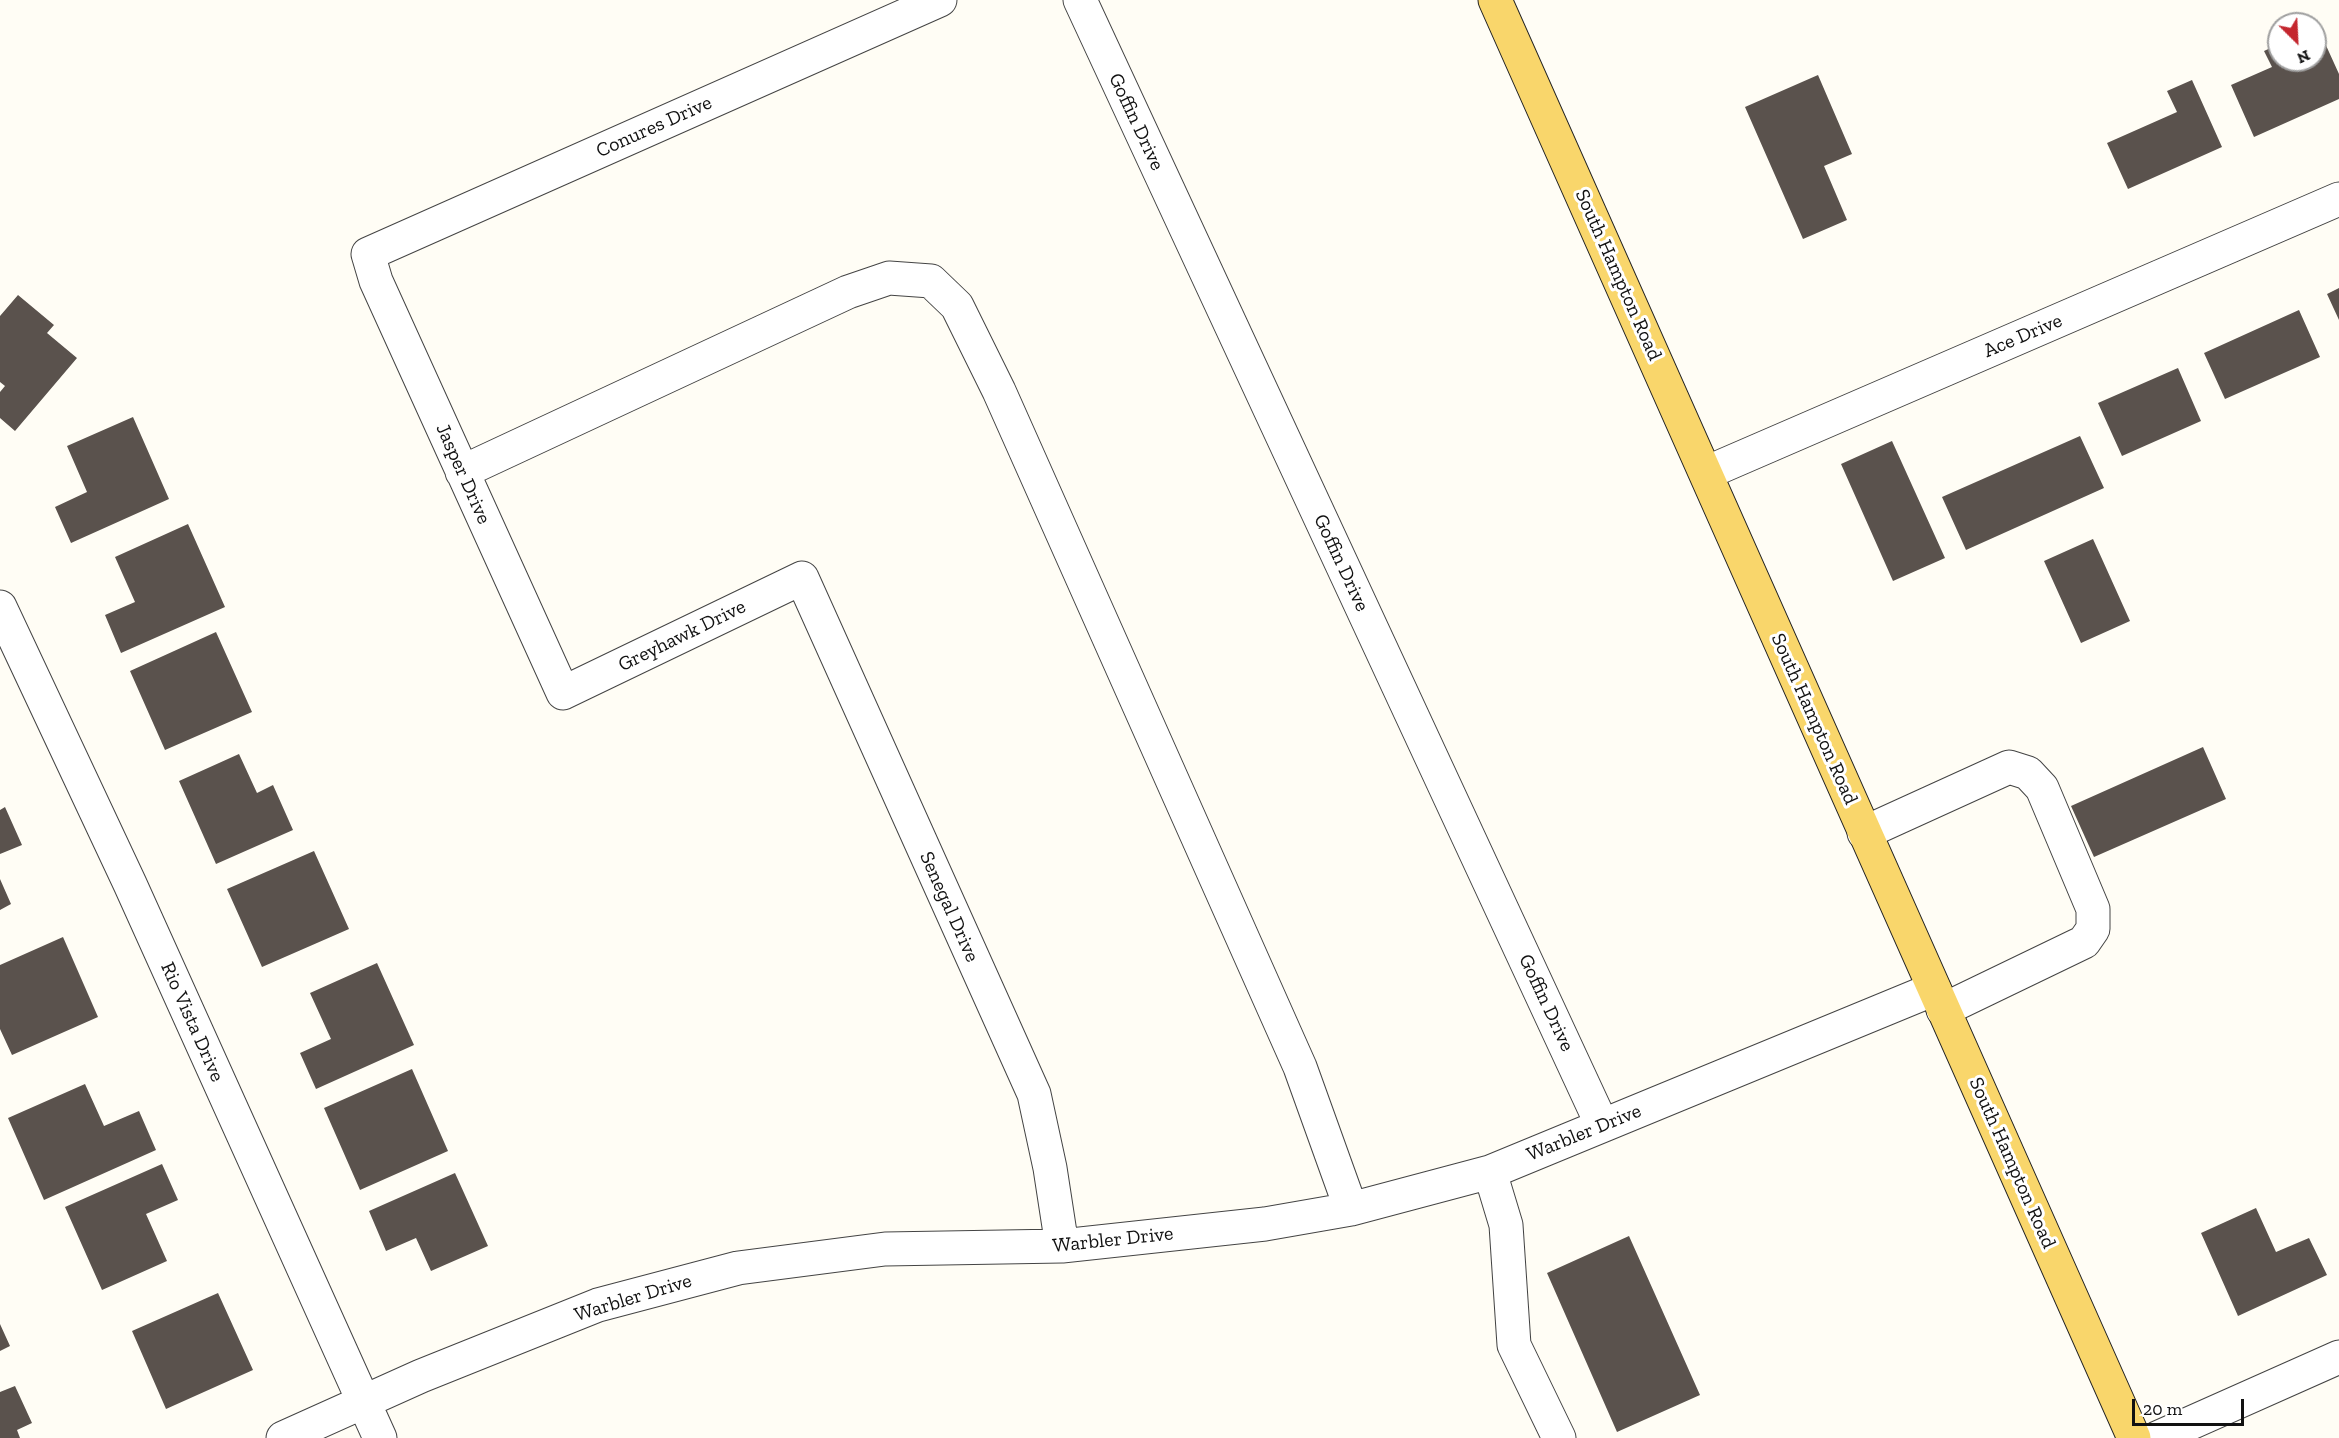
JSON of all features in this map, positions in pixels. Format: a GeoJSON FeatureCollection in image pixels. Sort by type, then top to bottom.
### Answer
{"type":"FeatureCollection","features":[{"type":"Feature","properties":{"kind":"main road","name":"South Hampton Road"},"geometry":{"type":"LineString","coordinates":[[1495,0],[2134,1438]]}},
{"type":"Feature","properties":{"kind":"street","name":"Conures Drive"},"geometry":{"type":"LineString","coordinates":[[368,254],[940,0]]}},
{"type":"Feature","properties":{"kind":"street","name":"Goffin Drive"},"geometry":{"type":"LineString","coordinates":[[1080,0],[1602,1125]]}},
{"type":"Feature","properties":{"kind":"street","name":"Ace Drive"},"geometry":{"type":"LineString","coordinates":[[1706,473],[2339,199]]}},
{"type":"Feature","properties":{"kind":"street","name":"Jasper Drive"},"geometry":{"type":"LineString","coordinates":[[368,254],[376,281],[563,693]]}},
{"type":"Feature","properties":{"kind":"street"},"geometry":{"type":"LineString","coordinates":[[462,472],[848,292],[889,278],[931,281],[957,306],[999,390],[1300,1067],[1351,1209]]}},
{"type":"Feature","properties":{"kind":"street","name":"Greyhawk Drive"},"geometry":{"type":"LineString","coordinates":[[563,693],[802,578]]}},
{"type":"Feature","properties":{"kind":"street","name":"Senegal Drive"},"geometry":{"type":"LineString","coordinates":[[802,578],[1034,1094],[1050,1168],[1062,1246]]}},
{"type":"Feature","properties":{"kind":"street","name":"Rio Vista Drive"},"geometry":{"type":"LineString","coordinates":[[0,607],[130,884],[380,1438]]}},
{"type":"Feature","properties":{"kind":"street","name":"Warbler Drive"},"geometry":{"type":"LineString","coordinates":[[283,1438],[421,1376],[598,1305],[738,1268],[885,1249],[1062,1246],[1265,1224],[1351,1209],[1490,1172],[1602,1125],[2084,942],[2093,929],[2093,909],[2042,788],[2028,772],[2009,767],[1864,833]]}},
{"type":"Feature","properties":{"kind":"street"},"geometry":{"type":"LineString","coordinates":[[1490,1172],[1506,1225],[1514,1345],[1559,1438]]}},
{"type":"Feature","properties":{"kind":"street"},"geometry":{"type":"LineString","coordinates":[[2157,1438],[2339,1357]]}},
{"type":"Feature","properties":{"kind":"building"},"geometry":{"type":"Polygon","coordinates":[[[2327,48],[2339,74],[2339,99],[2254,137],[2231,85],[2267,69],[2267,72],[2327,72],[2327,48]]]}},
{"type":"Feature","properties":{"kind":"building"},"geometry":{"type":"Polygon","coordinates":[[[1818,75],[1852,154],[1824,166],[1847,220],[1803,239],[1745,107],[1818,75]]]}},
{"type":"Feature","properties":{"kind":"building"},"geometry":{"type":"Polygon","coordinates":[[[2192,80],[2222,147],[2128,189],[2107,143],[2177,112],[2167,91],[2192,80]]]}},
{"type":"Feature","properties":{"kind":"building"},"geometry":{"type":"Polygon","coordinates":[[[2339,288],[2339,320],[2327,294],[2339,288]]]}},
{"type":"Feature","properties":{"kind":"building"},"geometry":{"type":"Polygon","coordinates":[[[18,295],[54,325],[47,333],[77,358],[15,431],[0,418],[0,392],[5,386],[0,382],[0,316],[18,295]]]}},
{"type":"Feature","properties":{"kind":"building"},"geometry":{"type":"Polygon","coordinates":[[[2299,310],[2320,357],[2225,399],[2204,353],[2299,310]]]}},
{"type":"Feature","properties":{"kind":"building"},"geometry":{"type":"Polygon","coordinates":[[[2178,368],[2201,421],[2122,456],[2098,403],[2178,368]]]}},
{"type":"Feature","properties":{"kind":"building"},"geometry":{"type":"Polygon","coordinates":[[[133,417],[169,499],[71,543],[55,507],[87,492],[67,446],[133,417]]]}},
{"type":"Feature","properties":{"kind":"building"},"geometry":{"type":"Polygon","coordinates":[[[2080,436],[2104,488],[1966,550],[1942,497],[2080,436]]]}},
{"type":"Feature","properties":{"kind":"building"},"geometry":{"type":"Polygon","coordinates":[[[1892,441],[1945,558],[1893,581],[1841,464],[1892,441]]]}},
{"type":"Feature","properties":{"kind":"building"},"geometry":{"type":"Polygon","coordinates":[[[188,524],[225,607],[121,653],[105,615],[135,602],[115,557],[188,524]]]}},
{"type":"Feature","properties":{"kind":"building"},"geometry":{"type":"Polygon","coordinates":[[[2093,539],[2130,621],[2081,643],[2044,561],[2093,539]]]}},
{"type":"Feature","properties":{"kind":"building"},"geometry":{"type":"Polygon","coordinates":[[[216,632],[252,712],[165,750],[130,671],[216,632]]]}},
{"type":"Feature","properties":{"kind":"building"},"geometry":{"type":"Polygon","coordinates":[[[2203,747],[2226,799],[2094,857],[2071,806],[2203,747]]]}},
{"type":"Feature","properties":{"kind":"building"},"geometry":{"type":"Polygon","coordinates":[[[239,754],[257,793],[273,785],[293,830],[216,864],[179,781],[239,754]]]}},
{"type":"Feature","properties":{"kind":"building"},"geometry":{"type":"Polygon","coordinates":[[[5,807],[22,845],[0,854],[0,810],[5,807]]]}},
{"type":"Feature","properties":{"kind":"building"},"geometry":{"type":"Polygon","coordinates":[[[314,851],[349,929],[262,967],[227,889],[314,851]]]}},
{"type":"Feature","properties":{"kind":"building"},"geometry":{"type":"Polygon","coordinates":[[[0,879],[11,904],[0,910],[0,879]]]}},
{"type":"Feature","properties":{"kind":"building"},"geometry":{"type":"Polygon","coordinates":[[[63,937],[98,1017],[12,1055],[0,1029],[0,965],[63,937]]]}},
{"type":"Feature","properties":{"kind":"building"},"geometry":{"type":"Polygon","coordinates":[[[377,963],[414,1045],[316,1089],[300,1053],[331,1039],[310,993],[377,963]]]}},
{"type":"Feature","properties":{"kind":"building"},"geometry":{"type":"Polygon","coordinates":[[[412,1069],[448,1151],[360,1190],[324,1108],[412,1069]]]}},
{"type":"Feature","properties":{"kind":"building"},"geometry":{"type":"Polygon","coordinates":[[[85,1084],[104,1126],[139,1111],[156,1150],[44,1200],[8,1118],[85,1084]]]}},
{"type":"Feature","properties":{"kind":"building"},"geometry":{"type":"Polygon","coordinates":[[[162,1164],[178,1200],[146,1214],[167,1261],[102,1290],[65,1207],[162,1164]]]}},
{"type":"Feature","properties":{"kind":"building"},"geometry":{"type":"Polygon","coordinates":[[[455,1173],[488,1246],[431,1271],[416,1238],[386,1251],[369,1211],[455,1173]]]}},
{"type":"Feature","properties":{"kind":"building"},"geometry":{"type":"Polygon","coordinates":[[[2256,1208],[2276,1252],[2309,1238],[2327,1275],[2238,1316],[2201,1233],[2256,1208]]]}},
{"type":"Feature","properties":{"kind":"building"},"geometry":{"type":"Polygon","coordinates":[[[1629,1236],[1700,1395],[1617,1432],[1547,1273],[1629,1236]]]}},
{"type":"Feature","properties":{"kind":"building"},"geometry":{"type":"Polygon","coordinates":[[[218,1293],[253,1370],[166,1409],[132,1331],[218,1293]]]}},
{"type":"Feature","properties":{"kind":"building"},"geometry":{"type":"Polygon","coordinates":[[[0,1324],[10,1346],[0,1351],[0,1324]]]}},
{"type":"Feature","properties":{"kind":"building"},"geometry":{"type":"Polygon","coordinates":[[[15,1386],[32,1423],[17,1430],[20,1438],[0,1438],[0,1392],[15,1386]]]}}]}
